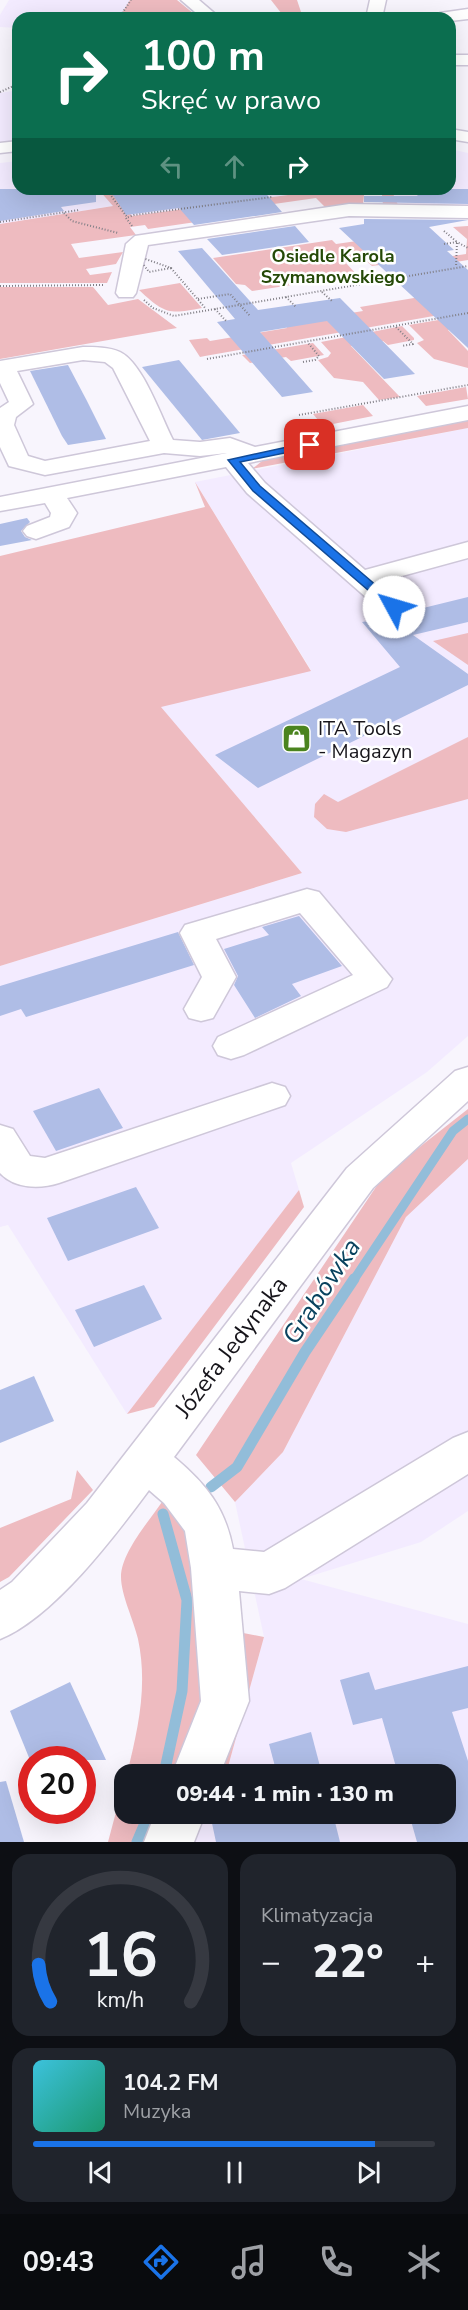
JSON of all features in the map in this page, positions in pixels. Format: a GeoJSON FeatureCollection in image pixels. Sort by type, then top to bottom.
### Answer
{"type":"FeatureCollection","features":[{"type":"Feature","properties":{"kind":"street"},"geometry":{"type":"LineString","coordinates":[[189,0],[204,12]]}},
{"type":"Feature","properties":{"kind":"street"},"geometry":{"type":"LineString","coordinates":[[126,289],[136,244],[142,240],[350,210],[468,212]]}},
{"type":"Feature","properties":{"kind":"street"},"geometry":{"type":"LineString","coordinates":[[164,446],[120,361],[105,354],[81,353],[2,368],[21,404],[6,414],[2,425],[18,461],[45,468],[164,446],[200,449],[230,445],[244,458],[256,489],[394,607]]}},
{"type":"Feature","properties":{"kind":"street"},"geometry":{"type":"LineString","coordinates":[[0,504],[52,495],[98,493],[244,458],[468,412]]}},
{"type":"Feature","properties":{"kind":"street"},"geometry":{"type":"LineString","coordinates":[[36,531],[60,522],[64,513],[52,495]]}},
{"type":"Feature","properties":{"kind":"street"},"geometry":{"type":"LineString","coordinates":[[360,579],[468,550]]}},
{"type":"Feature","properties":{"kind":"street"},"geometry":{"type":"LineString","coordinates":[[201,1009],[219,976],[197,933],[307,900],[375,980],[231,1046]]}},
{"type":"Feature","properties":{"kind":"street","name":"Józefa Jedynaka"},"geometry":{"type":"LineString","coordinates":[[0,1617],[28,1597],[88,1533],[360,1178],[468,1080]]}},
{"type":"Feature","properties":{"kind":"street"},"geometry":{"type":"LineString","coordinates":[[0,1139],[16,1167],[25,1173],[46,1173],[272,1096]]}},
{"type":"Feature","properties":{"kind":"street"},"geometry":{"type":"LineString","coordinates":[[214,1568],[269,1573],[468,1451]]}},
{"type":"Feature","properties":{"kind":"street"},"geometry":{"type":"LineString","coordinates":[[146,1460],[180,1489],[206,1524],[214,1568],[225,1701],[200,1764]]}},
{"type":"Feature","properties":{"kind":"street"},"geometry":{"type":"LineString","coordinates":[[169,1842],[176,1824]]}},
{"type":"Feature","properties":{"kind":"path"},"geometry":{"type":"LineString","coordinates":[[110,195],[127,217]]}},
{"type":"Feature","properties":{"kind":"path"},"geometry":{"type":"LineString","coordinates":[[135,215],[272,197]]}},
{"type":"Feature","properties":{"kind":"path"},"geometry":{"type":"LineString","coordinates":[[0,222],[79,210]]}},
{"type":"Feature","properties":{"kind":"path"},"geometry":{"type":"LineString","coordinates":[[64,213],[72,221],[142,240]]}},
{"type":"Feature","properties":{"kind":"path"},"geometry":{"type":"LineString","coordinates":[[442,229],[468,248]]}},
{"type":"Feature","properties":{"kind":"path"},"geometry":{"type":"LineString","coordinates":[[444,244],[457,242]]}},
{"type":"Feature","properties":{"kind":"path"},"geometry":{"type":"LineString","coordinates":[[456,267],[457,242]]}},
{"type":"Feature","properties":{"kind":"path"},"geometry":{"type":"LineString","coordinates":[[0,286],[126,289],[140,296],[153,308],[174,316],[358,287],[468,266]]}},
{"type":"Feature","properties":{"kind":"path"},"geometry":{"type":"LineString","coordinates":[[171,268],[207,309]]}},
{"type":"Feature","properties":{"kind":"path"},"geometry":{"type":"LineString","coordinates":[[441,271],[445,275]]}},
{"type":"Feature","properties":{"kind":"path"},"geometry":{"type":"LineString","coordinates":[[408,277],[412,280]]}},
{"type":"Feature","properties":{"kind":"path"},"geometry":{"type":"LineString","coordinates":[[322,291],[332,302]]}},
{"type":"Feature","properties":{"kind":"path"},"geometry":{"type":"LineString","coordinates":[[198,299],[230,294],[250,316]]}},
{"type":"Feature","properties":{"kind":"path"},"geometry":{"type":"LineString","coordinates":[[286,297],[296,307]]}},
{"type":"Feature","properties":{"kind":"path"},"geometry":{"type":"LineString","coordinates":[[215,308],[226,322]]}},
{"type":"Feature","properties":{"kind":"path"},"geometry":{"type":"LineString","coordinates":[[207,359],[468,313]]}},
{"type":"Feature","properties":{"kind":"path"},"geometry":{"type":"LineString","coordinates":[[396,327],[413,344],[402,346]]}},
{"type":"Feature","properties":{"kind":"path"},"geometry":{"type":"LineString","coordinates":[[303,362],[315,360],[319,356],[308,343]]}},
{"type":"Feature","properties":{"kind":"path"},"geometry":{"type":"LineString","coordinates":[[299,415],[468,386]]}},
{"type":"Feature","properties":{"kind":"shaded area"},"geometry":{"type":"Polygon","coordinates":[[[9,0],[130,0],[123,12],[12,12],[12,28],[0,27],[0,15],[9,0]]]}},
{"type":"Feature","properties":{"kind":"shaded area"},"geometry":{"type":"Polygon","coordinates":[[[130,0],[177,0],[192,12],[123,12],[130,0]]]}},
{"type":"Feature","properties":{"kind":"shaded area"},"geometry":{"type":"Polygon","coordinates":[[[271,0],[297,0],[301,12],[280,12],[271,0]]]}},
{"type":"Feature","properties":{"kind":"shaded area"},"geometry":{"type":"Polygon","coordinates":[[[12,91],[12,144],[0,146],[0,93],[12,91]]]}},
{"type":"Feature","properties":{"kind":"shaded area"},"geometry":{"type":"Polygon","coordinates":[[[456,150],[468,153],[468,208],[398,205],[394,195],[456,195],[456,150]]]}},
{"type":"Feature","properties":{"kind":"shaded area"},"geometry":{"type":"Polygon","coordinates":[[[12,162],[12,195],[288,195],[122,217],[113,206],[0,224],[0,163],[12,162]]]}},
{"type":"Feature","properties":{"kind":"shaded area"},"geometry":{"type":"Polygon","coordinates":[[[103,195],[118,195],[132,216],[288,195],[364,195],[363,204],[327,209],[316,198],[260,206],[264,212],[148,229],[145,225],[130,227],[136,235],[71,244],[79,258],[123,252],[116,264],[86,269],[90,275],[112,272],[107,283],[0,283],[0,224],[113,206],[103,195]]]}},
{"type":"Feature","properties":{"kind":"shaded area"},"geometry":{"type":"Polygon","coordinates":[[[382,195],[394,195],[398,205],[383,205],[382,195]]]}},
{"type":"Feature","properties":{"kind":"shaded area"},"geometry":{"type":"Polygon","coordinates":[[[468,226],[468,260],[401,271],[394,263],[372,266],[365,260],[346,263],[357,275],[252,291],[245,285],[236,284],[213,258],[332,240],[336,244],[399,235],[426,260],[466,254],[467,239],[453,227],[468,226]]]}},
{"type":"Feature","properties":{"kind":"shaded area"},"geometry":{"type":"Polygon","coordinates":[[[180,283],[202,308],[167,310],[155,304],[139,290],[180,283]]]}},
{"type":"Feature","properties":{"kind":"shaded area"},"geometry":{"type":"Polygon","coordinates":[[[0,287],[93,287],[108,305],[138,299],[177,328],[0,359],[0,287]]]}},
{"type":"Feature","properties":{"kind":"shaded area"},"geometry":{"type":"Polygon","coordinates":[[[468,289],[468,310],[200,357],[189,340],[207,338],[210,341],[287,328],[285,324],[363,311],[360,307],[468,289]]]}},
{"type":"Feature","properties":{"kind":"shaded area"},"geometry":{"type":"Polygon","coordinates":[[[468,315],[448,330],[468,351],[468,368],[434,359],[417,343],[424,340],[409,325],[468,315]]]}},
{"type":"Feature","properties":{"kind":"shaded area"},"geometry":{"type":"Polygon","coordinates":[[[402,326],[414,340],[388,345],[383,341],[351,346],[400,397],[379,400],[363,382],[334,378],[318,360],[328,357],[331,353],[321,342],[402,326]]]}},
{"type":"Feature","properties":{"kind":"shaded area"},"geometry":{"type":"Polygon","coordinates":[[[313,343],[324,355],[291,361],[286,357],[250,363],[242,355],[313,343]]]}},
{"type":"Feature","properties":{"kind":"shaded area"},"geometry":{"type":"Polygon","coordinates":[[[466,387],[468,399],[426,406],[417,396],[466,387]]]}},
{"type":"Feature","properties":{"kind":"shaded area"},"geometry":{"type":"Polygon","coordinates":[[[363,405],[373,416],[323,426],[313,414],[363,405]]]}},
{"type":"Feature","properties":{"kind":"shaded area"},"geometry":{"type":"Polygon","coordinates":[[[468,416],[468,428],[252,469],[267,457],[468,416]]]}},
{"type":"Feature","properties":{"kind":"shaded area"},"geometry":{"type":"Polygon","coordinates":[[[468,428],[468,1036],[427,1072],[291,1163],[299,1190],[127,1414],[8,1225],[0,1227],[0,966],[302,873],[160,706],[311,670],[195,482],[468,428]]]}},
{"type":"Feature","properties":{"kind":"shaded area"},"geometry":{"type":"Polygon","coordinates":[[[195,482],[311,671],[161,707],[302,873],[0,966],[0,556],[205,507],[195,482]]]}},
{"type":"Feature","properties":{"kind":"shaded area"},"geometry":{"type":"Polygon","coordinates":[[[468,633],[468,665],[433,641],[468,633]]]}},
{"type":"Feature","properties":{"kind":"shaded area"},"geometry":{"type":"Polygon","coordinates":[[[468,737],[468,799],[346,832],[327,829],[314,817],[315,804],[324,794],[338,802],[468,737]]]}},
{"type":"Feature","properties":{"kind":"shaded area"},"geometry":{"type":"Polygon","coordinates":[[[468,1109],[468,1159],[406,1217],[283,1452],[235,1502],[196,1455],[384,1175],[468,1109]]]}},
{"type":"Feature","properties":{"kind":"shaded area"},"geometry":{"type":"Polygon","coordinates":[[[468,1159],[468,1511],[421,1542],[301,1579],[468,1624],[468,1842],[191,1842],[196,1824],[456,1824],[456,1764],[229,1764],[264,1637],[235,1502],[283,1452],[406,1217],[468,1159]]]}},
{"type":"Feature","properties":{"kind":"shaded area"},"geometry":{"type":"Polygon","coordinates":[[[299,1190],[304,1207],[154,1407],[127,1414],[299,1190]]]}},
{"type":"Feature","properties":{"kind":"shaded area"},"geometry":{"type":"Polygon","coordinates":[[[77,1470],[93,1490],[9,1577],[0,1582],[0,1528],[71,1499],[77,1470]]]}},
{"type":"Feature","properties":{"kind":"shaded area"},"geometry":{"type":"Polygon","coordinates":[[[162,1502],[172,1505],[187,1531],[228,1630],[264,1637],[229,1764],[129,1764],[138,1724],[142,1674],[138,1639],[123,1592],[121,1577],[126,1558],[143,1528],[162,1502]]]}},
{"type":"Feature","properties":{"kind":"shaded area"},"geometry":{"type":"Polygon","coordinates":[[[114,1820],[114,1824],[196,1824],[191,1842],[108,1842],[114,1820]]]}},
{"type":"Feature","properties":{"kind":"building"},"geometry":{"type":"Polygon","coordinates":[[[0,189],[12,189],[12,195],[96,195],[96,202],[61,207],[64,211],[0,221],[0,189]]]}},
{"type":"Feature","properties":{"kind":"building"},"geometry":{"type":"Polygon","coordinates":[[[456,189],[468,189],[468,204],[364,202],[364,196],[456,195],[456,189]]]}},
{"type":"Feature","properties":{"kind":"building"},"geometry":{"type":"Polygon","coordinates":[[[113,195],[267,195],[282,212],[194,225],[179,208],[126,215],[113,195]]]}},
{"type":"Feature","properties":{"kind":"building"},"geometry":{"type":"Polygon","coordinates":[[[364,219],[468,220],[429,227],[454,250],[447,251],[468,270],[468,348],[339,228],[364,224],[364,219]]]}},
{"type":"Feature","properties":{"kind":"building"},"geometry":{"type":"Polygon","coordinates":[[[295,226],[309,242],[222,255],[207,239],[295,226]]]}},
{"type":"Feature","properties":{"kind":"building"},"geometry":{"type":"Polygon","coordinates":[[[202,248],[258,310],[340,298],[415,374],[384,379],[327,321],[260,332],[313,392],[282,397],[217,322],[235,319],[178,251],[202,248]]]}},
{"type":"Feature","properties":{"kind":"building"},"geometry":{"type":"Polygon","coordinates":[[[179,360],[240,433],[202,440],[142,367],[179,360]]]}},
{"type":"Feature","properties":{"kind":"building"},"geometry":{"type":"Polygon","coordinates":[[[68,365],[106,439],[68,445],[30,371],[68,365]]]}},
{"type":"Feature","properties":{"kind":"building"},"geometry":{"type":"Polygon","coordinates":[[[27,518],[30,522],[21,531],[25,537],[32,540],[0,546],[0,524],[27,518]]]}},
{"type":"Feature","properties":{"kind":"building"},"geometry":{"type":"Polygon","coordinates":[[[468,597],[468,622],[413,635],[468,674],[468,685],[258,788],[215,755],[400,667],[362,622],[404,615],[407,612],[468,597]]]}},
{"type":"Feature","properties":{"kind":"building"},"geometry":{"type":"Polygon","coordinates":[[[299,916],[342,966],[292,984],[301,996],[255,1018],[234,985],[238,976],[224,949],[269,935],[262,927],[299,916]]]}},
{"type":"Feature","properties":{"kind":"building"},"geometry":{"type":"Polygon","coordinates":[[[178,932],[194,965],[26,1017],[21,1009],[0,1016],[0,986],[178,932]]]}},
{"type":"Feature","properties":{"kind":"building"},"geometry":{"type":"Polygon","coordinates":[[[99,1088],[123,1128],[56,1151],[33,1111],[99,1088]]]}},
{"type":"Feature","properties":{"kind":"building"},"geometry":{"type":"Polygon","coordinates":[[[136,1187],[159,1228],[68,1261],[47,1218],[136,1187]]]}},
{"type":"Feature","properties":{"kind":"building"},"geometry":{"type":"Polygon","coordinates":[[[144,1285],[162,1319],[94,1347],[75,1310],[144,1285]]]}},
{"type":"Feature","properties":{"kind":"building"},"geometry":{"type":"Polygon","coordinates":[[[34,1376],[54,1421],[0,1443],[0,1390],[34,1376]]]}},
{"type":"Feature","properties":{"kind":"building"},"geometry":{"type":"Polygon","coordinates":[[[468,1666],[468,1708],[452,1712],[468,1761],[468,1842],[417,1842],[412,1824],[456,1824],[456,1764],[395,1764],[382,1718],[353,1725],[340,1680],[369,1672],[375,1690],[468,1666]]]}},
{"type":"Feature","properties":{"kind":"building"},"geometry":{"type":"Polygon","coordinates":[[[70,1682],[106,1760],[96,1760],[96,1746],[24,1746],[10,1711],[70,1682]]]}},
{"type":"Feature","properties":{"kind":"building"},"geometry":{"type":"Polygon","coordinates":[[[311,1732],[319,1764],[274,1764],[269,1744],[311,1732]]]}},
{"type":"Feature","properties":{"kind":"building"},"geometry":{"type":"Polygon","coordinates":[[[6,1781],[24,1842],[0,1842],[0,1782],[6,1781]]]}},
{"type":"Feature","properties":{"kind":"building"},"geometry":{"type":"Polygon","coordinates":[[[212,1824],[336,1824],[340,1842],[216,1842],[212,1824]]]}},
{"type":"Feature","properties":{"kind":"waterway","name":"Grabówka"},"geometry":{"type":"LineString","coordinates":[[353,1281],[453,1131],[468,1119]]}},
{"type":"Feature","properties":{"kind":"waterway","name":"Grabówka"},"geometry":{"type":"LineString","coordinates":[[211,1487],[237,1467],[305,1352],[354,1279]]}},
{"type":"Feature","properties":{"kind":"waterway","name":"Grabówka"},"geometry":{"type":"LineString","coordinates":[[163,1514],[187,1600],[182,1691],[166,1764]]}},
{"type":"Feature","properties":{"kind":"waterway","name":"Grabówka"},"geometry":{"type":"LineString","coordinates":[[137,1842],[145,1824]]}},
{"type":"Feature","properties":{"kind":"place","name":"ITA Tools - Magazyn"},"geometry":{"type":"Point","coordinates":[297,739]}},
{"type":"Feature","properties":{"kind":"district","name":"Osiedle Karola Szymanowskiego"},"geometry":{"type":"Point","coordinates":[333,266]}},
{"type":"Feature","properties":{"kind":"route"},"geometry":{"type":"LineString","coordinates":[[310,445],[233,460],[256,489],[394,607]]}}]}
